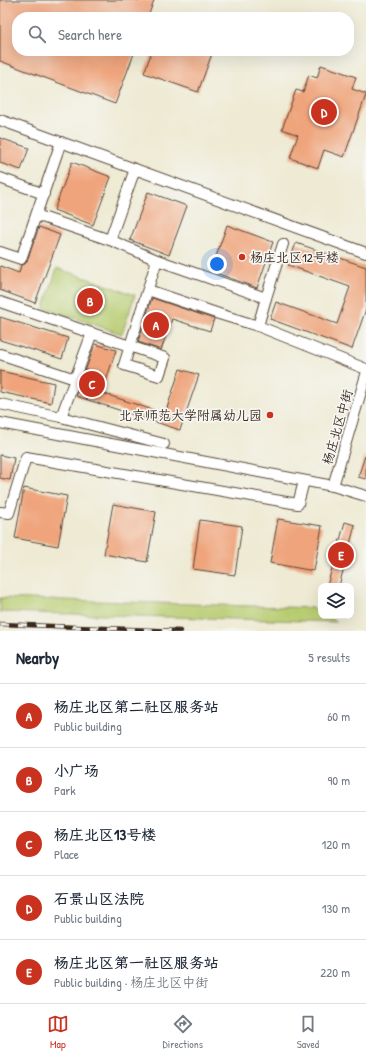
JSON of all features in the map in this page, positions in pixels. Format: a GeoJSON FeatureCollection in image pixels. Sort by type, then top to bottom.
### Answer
{"type":"FeatureCollection","features":[{"type":"Feature","properties":{"kind":"street"},"geometry":{"type":"LineString","coordinates":[[0,120],[366,253]]}},
{"type":"Feature","properties":{"kind":"street"},"geometry":{"type":"LineString","coordinates":[[0,252],[21,259],[61,142]]}},
{"type":"Feature","properties":{"kind":"street"},"geometry":{"type":"LineString","coordinates":[[110,240],[135,169]]}},
{"type":"Feature","properties":{"kind":"street"},"geometry":{"type":"LineString","coordinates":[[0,178],[44,194]]}},
{"type":"Feature","properties":{"kind":"street"},"geometry":{"type":"LineString","coordinates":[[42,217],[110,240],[157,260],[266,298]]}},
{"type":"Feature","properties":{"kind":"street"},"geometry":{"type":"LineString","coordinates":[[258,326],[283,244]]}},
{"type":"Feature","properties":{"kind":"street"},"geometry":{"type":"LineString","coordinates":[[0,302],[130,346],[157,260]]}},
{"type":"Feature","properties":{"kind":"street"},"geometry":{"type":"LineString","coordinates":[[148,290],[258,326],[366,369]]}},
{"type":"Feature","properties":{"kind":"street"},"geometry":{"type":"LineString","coordinates":[[61,417],[92,333]]}},
{"type":"Feature","properties":{"kind":"street"},"geometry":{"type":"LineString","coordinates":[[0,354],[75,379]]}},
{"type":"Feature","properties":{"kind":"street","name":"杨庄北区中街"},"geometry":{"type":"LineString","coordinates":[[333,486],[366,375]]}},
{"type":"Feature","properties":{"kind":"street"},"geometry":{"type":"LineString","coordinates":[[0,404],[61,417],[164,444]]}},
{"type":"Feature","properties":{"kind":"street"},"geometry":{"type":"LineString","coordinates":[[0,423],[333,486],[366,496]]}},
{"type":"Feature","properties":{"kind":"street"},"geometry":{"type":"LineString","coordinates":[[0,512],[9,513],[26,457],[298,504],[304,481]]}},
{"type":"Feature","properties":{"kind":"green space"},"geometry":{"type":"Polygon","coordinates":[[[57,268],[135,295],[122,334],[44,308],[57,268]]]}},
{"type":"Feature","properties":{"kind":"green space"},"geometry":{"type":"Polygon","coordinates":[[[0,598],[314,608],[318,611],[318,619],[332,619],[337,622],[0,612],[0,598]]]}},
{"type":"Feature","properties":{"kind":"building"},"geometry":{"type":"Polygon","coordinates":[[[0,0],[154,0],[150,12],[12,12],[12,56],[133,56],[115,104],[0,61],[0,0]]]}},
{"type":"Feature","properties":{"kind":"building"},"geometry":{"type":"Polygon","coordinates":[[[150,56],[211,56],[198,92],[144,73],[150,56]]]}},
{"type":"Feature","properties":{"kind":"building"},"geometry":{"type":"Polygon","coordinates":[[[321,65],[356,77],[352,89],[366,95],[344,157],[324,150],[318,168],[290,158],[298,135],[282,129],[296,90],[303,92],[309,75],[317,78],[321,65]]]}},
{"type":"Feature","properties":{"kind":"building"},"geometry":{"type":"Polygon","coordinates":[[[0,138],[29,148],[21,170],[0,163],[0,138]]]}},
{"type":"Feature","properties":{"kind":"building"},"geometry":{"type":"Polygon","coordinates":[[[72,162],[111,177],[93,225],[54,210],[72,162]]]}},
{"type":"Feature","properties":{"kind":"building"},"geometry":{"type":"Polygon","coordinates":[[[148,192],[187,206],[169,255],[130,240],[148,192]]]}},
{"type":"Feature","properties":{"kind":"building","name":"杨庄北区12号楼"},"geometry":{"type":"Polygon","coordinates":[[[227,225],[273,242],[257,288],[211,271],[227,225]]]}},
{"type":"Feature","properties":{"kind":"building"},"geometry":{"type":"Polygon","coordinates":[[[39,227],[60,235],[35,303],[0,290],[0,266],[19,273],[21,265],[25,264],[27,261],[39,227]]]}},
{"type":"Feature","properties":{"kind":"building"},"geometry":{"type":"Polygon","coordinates":[[[296,243],[366,267],[366,309],[352,349],[270,319],[276,302],[337,324],[350,287],[288,265],[296,243]]]}},
{"type":"Feature","properties":{"kind":"building"},"geometry":{"type":"Polygon","coordinates":[[[152,298],[214,319],[210,331],[172,319],[161,350],[138,342],[152,298]]]}},
{"type":"Feature","properties":{"kind":"building"},"geometry":{"type":"Polygon","coordinates":[[[0,317],[68,338],[62,359],[0,340],[0,317]]]}},
{"type":"Feature","properties":{"kind":"building"},"geometry":{"type":"Polygon","coordinates":[[[95,344],[116,350],[102,393],[165,414],[180,369],[199,375],[180,430],[76,396],[95,344]]]}},
{"type":"Feature","properties":{"kind":"building"},"geometry":{"type":"Polygon","coordinates":[[[0,371],[54,383],[51,403],[0,392],[0,371]]]}},
{"type":"Feature","properties":{"kind":"building"},"geometry":{"type":"Polygon","coordinates":[[[0,455],[14,458],[10,480],[0,478],[0,455]]]}},
{"type":"Feature","properties":{"kind":"building"},"geometry":{"type":"Polygon","coordinates":[[[366,456],[366,479],[358,477],[366,456]]]}},
{"type":"Feature","properties":{"kind":"building"},"geometry":{"type":"Polygon","coordinates":[[[24,488],[67,496],[58,546],[15,538],[24,488]]]}},
{"type":"Feature","properties":{"kind":"building"},"geometry":{"type":"Polygon","coordinates":[[[113,504],[156,512],[147,562],[104,554],[113,504]]]}},
{"type":"Feature","properties":{"kind":"building"},"geometry":{"type":"Polygon","coordinates":[[[278,519],[322,526],[314,571],[270,563],[278,519]]]}},
{"type":"Feature","properties":{"kind":"building"},"geometry":{"type":"Polygon","coordinates":[[[200,520],[242,526],[235,575],[193,569],[200,520]]]}},
{"type":"Feature","properties":{"kind":"building"},"geometry":{"type":"Polygon","coordinates":[[[345,522],[355,525],[340,583],[328,583],[345,522]]]}},
{"type":"Feature","properties":{"kind":"railway"},"geometry":{"type":"LineString","coordinates":[[0,624],[180,631]]}},
{"type":"Feature","properties":{"kind":"place","name":"石景山区法院"},"geometry":{"type":"Point","coordinates":[324,112]}},
{"type":"Feature","properties":{"kind":"place","name":"杨庄北区12号楼"},"geometry":{"type":"Point","coordinates":[242,257]}},
{"type":"Feature","properties":{"kind":"place","name":"小广场"},"geometry":{"type":"Point","coordinates":[90,301]}},
{"type":"Feature","properties":{"kind":"place","name":"杨庄北区第二社区服务站"},"geometry":{"type":"Point","coordinates":[156,325]}},
{"type":"Feature","properties":{"kind":"place","name":"杨庄北区13号楼"},"geometry":{"type":"Point","coordinates":[92,384]}},
{"type":"Feature","properties":{"kind":"place","name":"北京师范大学附属幼儿园"},"geometry":{"type":"Point","coordinates":[270,415]}},
{"type":"Feature","properties":{"kind":"place","name":"杨庄北区第一社区服务站"},"geometry":{"type":"Point","coordinates":[341,555]}}]}
